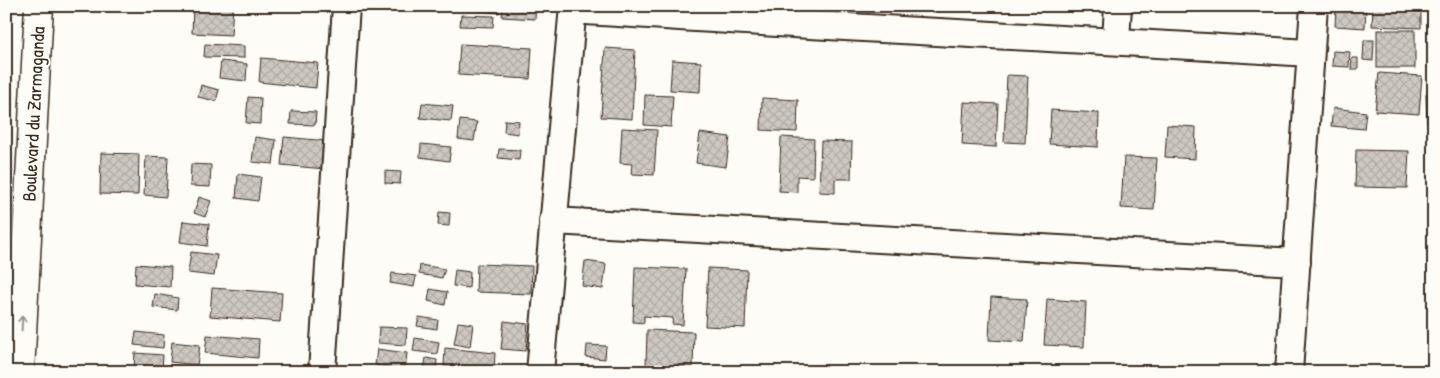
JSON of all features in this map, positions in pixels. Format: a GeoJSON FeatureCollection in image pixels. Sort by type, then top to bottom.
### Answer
{"type":"FeatureCollection","features":[{"type":"Feature","properties":{"kind":"main road","name":"Boulevard du Zarmaganda"},"geometry":{"type":"LineString","coordinates":[[20,372],[39,6]]}},
{"type":"Feature","properties":{"kind":"street"},"geometry":{"type":"LineString","coordinates":[[322,372],[346,6]]}},
{"type":"Feature","properties":{"kind":"street"},"geometry":{"type":"LineString","coordinates":[[1116,41],[1118,6]]}},
{"type":"Feature","properties":{"kind":"street"},"geometry":{"type":"LineString","coordinates":[[1289,372],[1314,6]]}},
{"type":"Feature","properties":{"kind":"street"},"geometry":{"type":"LineString","coordinates":[[540,372],[573,8],[784,16],[1116,41],[1310,53]]}},
{"type":"Feature","properties":{"kind":"street"},"geometry":{"type":"LineString","coordinates":[[553,221],[1297,262]]}},
{"type":"Feature","properties":{"kind":"building"},"geometry":{"type":"Polygon","coordinates":[[[193,6],[233,6],[231,35],[192,33],[193,6]]]}},
{"type":"Feature","properties":{"kind":"building"},"geometry":{"type":"Polygon","coordinates":[[[460,6],[500,6],[499,13],[460,9],[460,6]]]}},
{"type":"Feature","properties":{"kind":"building"},"geometry":{"type":"Polygon","coordinates":[[[503,6],[536,6],[535,19],[502,17],[503,6]]]}},
{"type":"Feature","properties":{"kind":"building"},"geometry":{"type":"Polygon","coordinates":[[[1336,6],[1366,7],[1365,28],[1335,26],[1336,6]]]}},
{"type":"Feature","properties":{"kind":"building"},"geometry":{"type":"Polygon","coordinates":[[[1373,6],[1421,6],[1421,28],[1372,26],[1373,6]]]}},
{"type":"Feature","properties":{"kind":"building"},"geometry":{"type":"Polygon","coordinates":[[[461,15],[494,16],[493,27],[460,26],[461,15]]]}},
{"type":"Feature","properties":{"kind":"building"},"geometry":{"type":"Polygon","coordinates":[[[1377,30],[1415,30],[1415,68],[1377,68],[1377,30]]]}},
{"type":"Feature","properties":{"kind":"building"},"geometry":{"type":"Polygon","coordinates":[[[1364,40],[1374,40],[1373,61],[1363,60],[1364,40]]]}},
{"type":"Feature","properties":{"kind":"building"},"geometry":{"type":"Polygon","coordinates":[[[205,44],[244,46],[244,58],[204,57],[205,44]]]}},
{"type":"Feature","properties":{"kind":"building"},"geometry":{"type":"Polygon","coordinates":[[[460,44],[532,48],[530,79],[458,75],[460,44]]]}},
{"type":"Feature","properties":{"kind":"building"},"geometry":{"type":"Polygon","coordinates":[[[605,48],[635,50],[632,119],[601,117],[605,48]]]}},
{"type":"Feature","properties":{"kind":"building"},"geometry":{"type":"Polygon","coordinates":[[[1333,51],[1350,52],[1349,67],[1332,66],[1333,51]]]}},
{"type":"Feature","properties":{"kind":"building"},"geometry":{"type":"Polygon","coordinates":[[[261,58],[318,63],[316,88],[259,82],[261,58]]]}},
{"type":"Feature","properties":{"kind":"building"},"geometry":{"type":"Polygon","coordinates":[[[1352,58],[1358,58],[1358,69],[1351,69],[1352,58]]]}},
{"type":"Feature","properties":{"kind":"building"},"geometry":{"type":"Polygon","coordinates":[[[672,60],[701,62],[700,92],[670,90],[672,60]]]}},
{"type":"Feature","properties":{"kind":"building"},"geometry":{"type":"Polygon","coordinates":[[[221,61],[247,64],[246,81],[219,78],[221,61]]]}},
{"type":"Feature","properties":{"kind":"building"},"geometry":{"type":"Polygon","coordinates":[[[1379,73],[1422,76],[1419,114],[1375,111],[1379,73]]]}},
{"type":"Feature","properties":{"kind":"building"},"geometry":{"type":"Polygon","coordinates":[[[1007,75],[1028,76],[1025,143],[1004,142],[1007,75]]]}},
{"type":"Feature","properties":{"kind":"building"},"geometry":{"type":"Polygon","coordinates":[[[201,85],[219,90],[216,101],[198,97],[201,85]]]}},
{"type":"Feature","properties":{"kind":"building"},"geometry":{"type":"Polygon","coordinates":[[[1426,94],[1434,94],[1434,123],[1427,123],[1426,94]]]}},
{"type":"Feature","properties":{"kind":"building"},"geometry":{"type":"Polygon","coordinates":[[[645,95],[673,96],[671,127],[644,125],[645,95]]]}},
{"type":"Feature","properties":{"kind":"building"},"geometry":{"type":"Polygon","coordinates":[[[248,97],[261,98],[260,124],[246,123],[248,97]]]}},
{"type":"Feature","properties":{"kind":"building"},"geometry":{"type":"Polygon","coordinates":[[[762,98],[798,100],[797,132],[761,130],[762,98]]]}},
{"type":"Feature","properties":{"kind":"building"},"geometry":{"type":"Polygon","coordinates":[[[964,102],[998,104],[996,147],[962,145],[964,102]]]}},
{"type":"Feature","properties":{"kind":"building"},"geometry":{"type":"Polygon","coordinates":[[[422,103],[453,106],[451,121],[420,118],[422,103]]]}},
{"type":"Feature","properties":{"kind":"building"},"geometry":{"type":"Polygon","coordinates":[[[1333,108],[1366,112],[1364,129],[1331,126],[1333,108]]]}},
{"type":"Feature","properties":{"kind":"building"},"geometry":{"type":"Polygon","coordinates":[[[1051,110],[1099,113],[1098,147],[1049,144],[1051,110]]]}},
{"type":"Feature","properties":{"kind":"building"},"geometry":{"type":"Polygon","coordinates":[[[291,111],[316,112],[315,125],[290,124],[291,111]]]}},
{"type":"Feature","properties":{"kind":"building"},"geometry":{"type":"Polygon","coordinates":[[[460,120],[477,122],[474,141],[458,139],[460,120]]]}},
{"type":"Feature","properties":{"kind":"building"},"geometry":{"type":"Polygon","coordinates":[[[505,120],[519,121],[518,134],[504,132],[505,120]]]}},
{"type":"Feature","properties":{"kind":"building"},"geometry":{"type":"Polygon","coordinates":[[[1167,125],[1196,127],[1195,159],[1165,157],[1167,125]]]}},
{"type":"Feature","properties":{"kind":"building"},"geometry":{"type":"Polygon","coordinates":[[[622,128],[657,130],[654,175],[631,174],[632,164],[620,163],[622,128]]]}},
{"type":"Feature","properties":{"kind":"building"},"geometry":{"type":"Polygon","coordinates":[[[700,133],[730,137],[726,167],[696,163],[700,133]]]}},
{"type":"Feature","properties":{"kind":"building"},"geometry":{"type":"Polygon","coordinates":[[[255,137],[276,140],[273,164],[252,162],[255,137]]]}},
{"type":"Feature","properties":{"kind":"building"},"geometry":{"type":"Polygon","coordinates":[[[284,137],[328,141],[325,169],[281,165],[284,137]]]}},
{"type":"Feature","properties":{"kind":"building"},"geometry":{"type":"Polygon","coordinates":[[[781,137],[814,139],[813,177],[797,176],[797,192],[779,191],[781,137]]]}},
{"type":"Feature","properties":{"kind":"building"},"geometry":{"type":"Polygon","coordinates":[[[821,141],[852,142],[851,179],[835,179],[835,193],[819,192],[821,141]]]}},
{"type":"Feature","properties":{"kind":"building"},"geometry":{"type":"Polygon","coordinates":[[[421,144],[451,147],[449,161],[420,157],[421,144]]]}},
{"type":"Feature","properties":{"kind":"building"},"geometry":{"type":"Polygon","coordinates":[[[499,149],[520,150],[519,160],[498,158],[499,149]]]}},
{"type":"Feature","properties":{"kind":"building"},"geometry":{"type":"Polygon","coordinates":[[[1356,150],[1409,151],[1407,188],[1355,187],[1356,150]]]}},
{"type":"Feature","properties":{"kind":"building"},"geometry":{"type":"Polygon","coordinates":[[[101,153],[139,154],[138,195],[100,194],[101,153]]]}},
{"type":"Feature","properties":{"kind":"building"},"geometry":{"type":"Polygon","coordinates":[[[146,156],[168,157],[166,197],[144,195],[146,156]]]}},
{"type":"Feature","properties":{"kind":"building"},"geometry":{"type":"Polygon","coordinates":[[[1124,157],[1157,158],[1154,210],[1121,208],[1124,157]]]}},
{"type":"Feature","properties":{"kind":"building"},"geometry":{"type":"Polygon","coordinates":[[[191,164],[211,165],[210,187],[190,186],[191,164]]]}},
{"type":"Feature","properties":{"kind":"building"},"geometry":{"type":"Polygon","coordinates":[[[385,171],[401,172],[400,184],[385,183],[385,171]]]}},
{"type":"Feature","properties":{"kind":"building"},"geometry":{"type":"Polygon","coordinates":[[[238,174],[261,177],[258,201],[236,198],[238,174]]]}},
{"type":"Feature","properties":{"kind":"building"},"geometry":{"type":"Polygon","coordinates":[[[199,197],[211,201],[205,217],[194,213],[199,197]]]}},
{"type":"Feature","properties":{"kind":"building"},"geometry":{"type":"Polygon","coordinates":[[[439,212],[450,213],[449,226],[438,225],[439,212]]]}},
{"type":"Feature","properties":{"kind":"building"},"geometry":{"type":"Polygon","coordinates":[[[183,221],[209,224],[207,246],[180,242],[183,221]]]}},
{"type":"Feature","properties":{"kind":"building"},"geometry":{"type":"Polygon","coordinates":[[[191,252],[217,255],[214,276],[188,273],[191,252]]]}},
{"type":"Feature","properties":{"kind":"building"},"geometry":{"type":"Polygon","coordinates":[[[585,261],[606,264],[603,289],[582,286],[585,261]]]}},
{"type":"Feature","properties":{"kind":"building"},"geometry":{"type":"Polygon","coordinates":[[[136,264],[171,267],[170,287],[135,284],[136,264]]]}},
{"type":"Feature","properties":{"kind":"building"},"geometry":{"type":"Polygon","coordinates":[[[477,264],[532,266],[531,294],[476,292],[477,264]]]}},
{"type":"Feature","properties":{"kind":"building"},"geometry":{"type":"Polygon","coordinates":[[[420,265],[445,269],[442,278],[419,274],[420,265]]]}},
{"type":"Feature","properties":{"kind":"building"},"geometry":{"type":"Polygon","coordinates":[[[635,267],[686,269],[683,325],[672,324],[673,318],[644,316],[644,323],[633,322],[635,267]]]}},
{"type":"Feature","properties":{"kind":"building"},"geometry":{"type":"Polygon","coordinates":[[[708,268],[747,270],[745,328],[705,326],[708,268]]]}},
{"type":"Feature","properties":{"kind":"building"},"geometry":{"type":"Polygon","coordinates":[[[455,270],[470,272],[469,288],[453,286],[455,270]]]}},
{"type":"Feature","properties":{"kind":"building"},"geometry":{"type":"Polygon","coordinates":[[[392,273],[416,276],[414,287],[390,283],[392,273]]]}},
{"type":"Feature","properties":{"kind":"building"},"geometry":{"type":"Polygon","coordinates":[[[212,288],[282,293],[280,322],[210,316],[212,288]]]}},
{"type":"Feature","properties":{"kind":"building"},"geometry":{"type":"Polygon","coordinates":[[[430,289],[447,292],[445,305],[428,301],[430,289]]]}},
{"type":"Feature","properties":{"kind":"building"},"geometry":{"type":"Polygon","coordinates":[[[155,294],[178,298],[177,310],[153,307],[155,294]]]}},
{"type":"Feature","properties":{"kind":"building"},"geometry":{"type":"Polygon","coordinates":[[[991,297],[1027,299],[1024,342],[989,340],[991,297]]]}},
{"type":"Feature","properties":{"kind":"building"},"geometry":{"type":"Polygon","coordinates":[[[1047,299],[1086,302],[1084,347],[1044,345],[1047,299]]]}},
{"type":"Feature","properties":{"kind":"building"},"geometry":{"type":"Polygon","coordinates":[[[419,317],[438,320],[437,329],[417,326],[419,317]]]}},
{"type":"Feature","properties":{"kind":"building"},"geometry":{"type":"Polygon","coordinates":[[[504,321],[528,324],[526,351],[501,349],[504,321]]]}},
{"type":"Feature","properties":{"kind":"building"},"geometry":{"type":"Polygon","coordinates":[[[458,322],[473,324],[470,347],[454,344],[458,322]]]}},
{"type":"Feature","properties":{"kind":"building"},"geometry":{"type":"Polygon","coordinates":[[[379,327],[407,328],[406,345],[378,343],[379,327]]]}},
{"type":"Feature","properties":{"kind":"building"},"geometry":{"type":"Polygon","coordinates":[[[647,330],[694,332],[693,367],[646,365],[647,330]]]}},
{"type":"Feature","properties":{"kind":"building"},"geometry":{"type":"Polygon","coordinates":[[[136,332],[164,335],[163,348],[134,345],[136,332]]]}},
{"type":"Feature","properties":{"kind":"building"},"geometry":{"type":"Polygon","coordinates":[[[207,335],[259,339],[258,358],[205,353],[207,335]]]}},
{"type":"Feature","properties":{"kind":"building"},"geometry":{"type":"Polygon","coordinates":[[[415,338],[439,342],[437,354],[413,351],[415,338]]]}},
{"type":"Feature","properties":{"kind":"building"},"geometry":{"type":"Polygon","coordinates":[[[172,342],[200,345],[197,365],[170,362],[172,342]]]}},
{"type":"Feature","properties":{"kind":"building"},"geometry":{"type":"Polygon","coordinates":[[[587,345],[606,346],[605,359],[586,357],[587,345]]]}},
{"type":"Feature","properties":{"kind":"building"},"geometry":{"type":"Polygon","coordinates":[[[445,348],[495,353],[494,371],[444,366],[445,348]]]}},
{"type":"Feature","properties":{"kind":"building"},"geometry":{"type":"Polygon","coordinates":[[[377,349],[407,353],[405,370],[375,365],[377,349]]]}},
{"type":"Feature","properties":{"kind":"building"},"geometry":{"type":"Polygon","coordinates":[[[135,353],[163,355],[162,371],[134,369],[135,353]]]}},
{"type":"Feature","properties":{"kind":"building"},"geometry":{"type":"Polygon","coordinates":[[[426,358],[437,360],[436,370],[424,369],[426,358]]]}}]}
